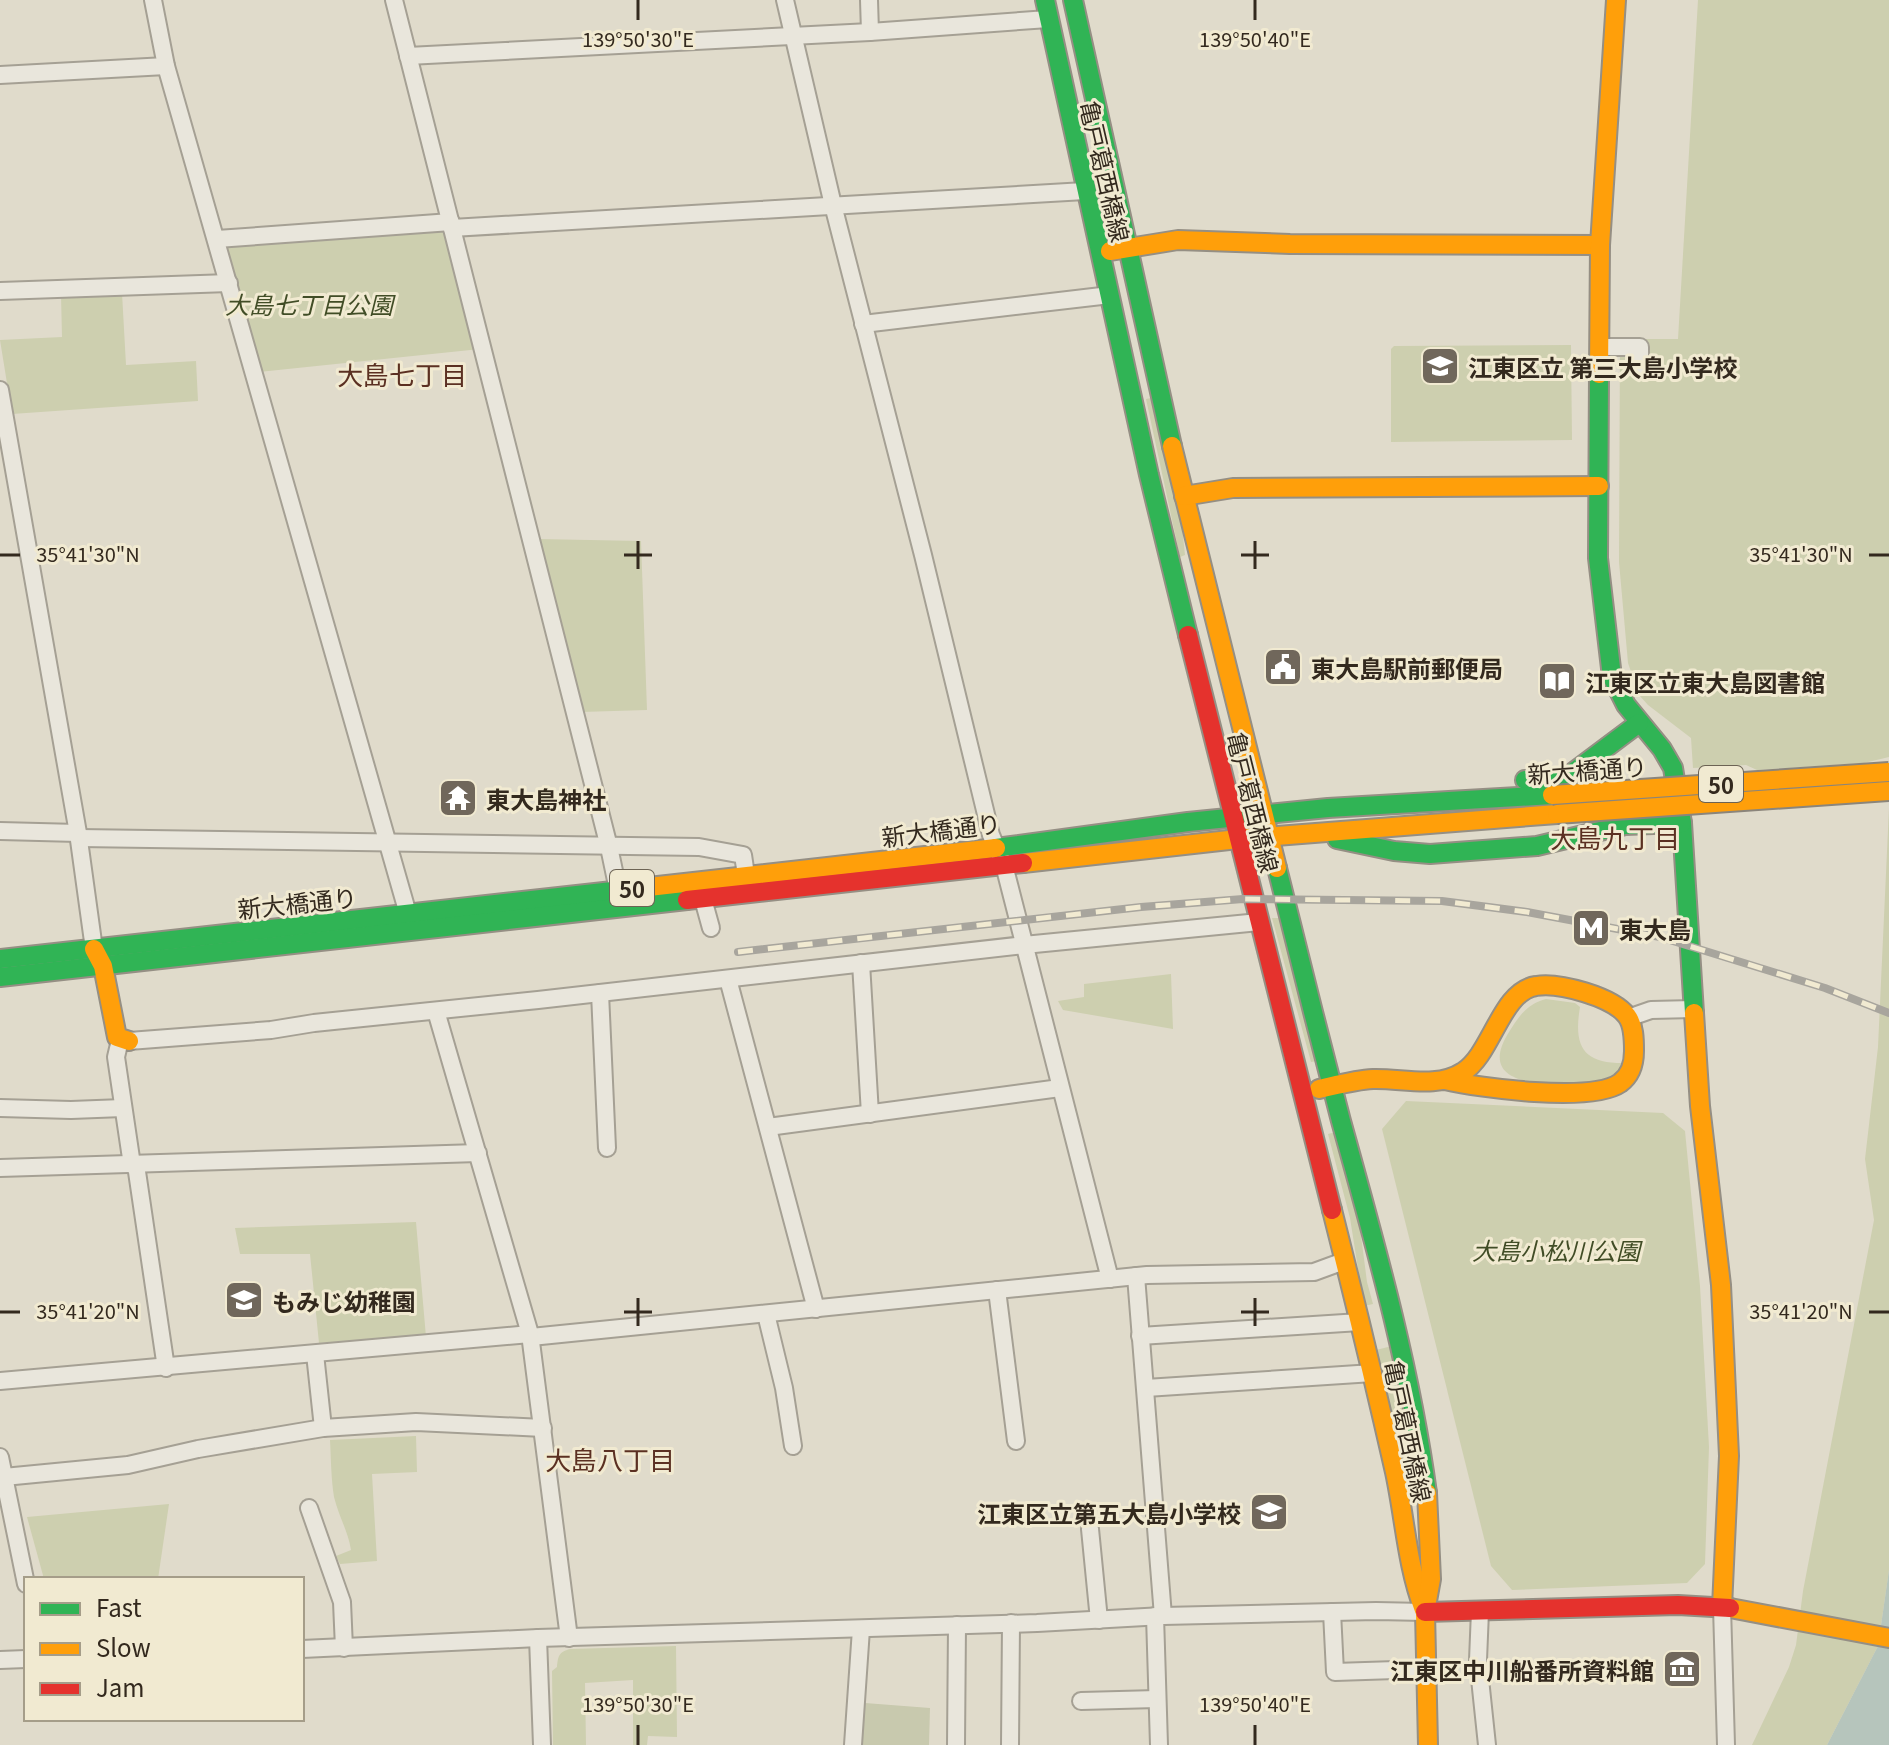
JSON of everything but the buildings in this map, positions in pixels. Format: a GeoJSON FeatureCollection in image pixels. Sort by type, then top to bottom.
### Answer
{"type":"FeatureCollection","features":[{"type":"Feature","properties":{"kind":"main road"},"geometry":{"type":"LineString","coordinates":[[1616,0],[1600,245],[1598,558],[1612,677],[1639,723],[1662,749],[1673,768],[1682,823],[1703,1138],[1721,1285],[1729,1456],[1722,1607]]}},
{"type":"Feature","properties":{"kind":"main road","name":"亀戸葛西橋線"},"geometry":{"type":"LineString","coordinates":[[1079,1],[1126,247],[1184,496],[1332,1086],[1388,1293],[1419,1434],[1428,1499],[1431,1579],[1425,1612],[1428,1745]]}},
{"type":"Feature","properties":{"kind":"main road","name":"亀戸葛西橋線"},"geometry":{"type":"LineString","coordinates":[[1047,9],[1149,475],[1366,1344],[1396,1479],[1412,1579],[1425,1612]]}},
{"type":"Feature","properties":{"kind":"main road"},"geometry":{"type":"LineString","coordinates":[[1099,253],[1178,240],[1306,244],[1600,245]]}},
{"type":"Feature","properties":{"kind":"main road"},"geometry":{"type":"LineString","coordinates":[[1184,496],[1233,488],[1599,486]]}},
{"type":"Feature","properties":{"kind":"main road"},"geometry":{"type":"LineString","coordinates":[[1328,808],[1400,788],[1567,777],[1639,723]]}},
{"type":"Feature","properties":{"kind":"main road","name":"新大橋通り"},"geometry":{"type":"LineString","coordinates":[[0,959],[1263,814],[1889,772]]}},
{"type":"Feature","properties":{"kind":"main road","name":"新大橋通り"},"geometry":{"type":"LineString","coordinates":[[0,977],[1238,839],[1889,791]]}},
{"type":"Feature","properties":{"kind":"main road"},"geometry":{"type":"LineString","coordinates":[[1314,832],[1358,844],[1430,854],[1528,847],[1625,825],[1682,823]]}},
{"type":"Feature","properties":{"kind":"main road"},"geometry":{"type":"LineString","coordinates":[[94,949],[103,966],[117,1037],[125,1041]]}},
{"type":"Feature","properties":{"kind":"main road"},"geometry":{"type":"LineString","coordinates":[[1303,1093],[1373,1079],[1445,1080],[1477,1088],[1527,1090],[1593,1091],[1612,1088],[1628,1076],[1634,1058],[1633,1031],[1621,1009],[1608,1001],[1553,986],[1535,985],[1521,991],[1473,1065],[1458,1076],[1445,1080]]}},
{"type":"Feature","properties":{"kind":"main road"},"geometry":{"type":"LineString","coordinates":[[1496,1030],[1490,1046],[1494,1072],[1501,1081],[1527,1090]]}},
{"type":"Feature","properties":{"kind":"main road"},"geometry":{"type":"LineString","coordinates":[[1359,1318],[1377,1315],[1385,1307],[1388,1293]]}},
{"type":"Feature","properties":{"kind":"main road"},"geometry":{"type":"LineString","coordinates":[[1366,1344],[1374,1334],[1388,1334],[1401,1349]]}},
{"type":"Feature","properties":{"kind":"main road"},"geometry":{"type":"LineString","coordinates":[[1425,1612],[1678,1605],[1722,1607],[1889,1638]]}},
{"type":"Feature","properties":{"kind":"street"},"geometry":{"type":"LineString","coordinates":[[153,0],[166,66],[408,914]]}},
{"type":"Feature","properties":{"kind":"street"},"geometry":{"type":"LineString","coordinates":[[394,0],[618,890]]}},
{"type":"Feature","properties":{"kind":"street"},"geometry":{"type":"LineString","coordinates":[[785,0],[833,205],[995,847],[1004,865],[1110,1279]]}},
{"type":"Feature","properties":{"kind":"street"},"geometry":{"type":"LineString","coordinates":[[869,0],[870,32]]}},
{"type":"Feature","properties":{"kind":"street"},"geometry":{"type":"LineString","coordinates":[[408,56],[870,32],[1047,9]]}},
{"type":"Feature","properties":{"kind":"street"},"geometry":{"type":"LineString","coordinates":[[0,75],[166,66]]}},
{"type":"Feature","properties":{"kind":"street"},"geometry":{"type":"LineString","coordinates":[[217,239],[1085,191]]}},
{"type":"Feature","properties":{"kind":"street"},"geometry":{"type":"LineString","coordinates":[[0,291],[229,283]]}},
{"type":"Feature","properties":{"kind":"street"},"geometry":{"type":"LineString","coordinates":[[863,324],[1110,295]]}},
{"type":"Feature","properties":{"kind":"street"},"geometry":{"type":"LineString","coordinates":[[1599,347],[1640,347],[1640,368]]}},
{"type":"Feature","properties":{"kind":"street"},"geometry":{"type":"LineString","coordinates":[[0,390],[9,504],[79,835],[94,949]]}},
{"type":"Feature","properties":{"kind":"street"},"geometry":{"type":"LineString","coordinates":[[0,831],[389,843],[699,847],[743,855],[746,875]]}},
{"type":"Feature","properties":{"kind":"street"},"geometry":{"type":"LineString","coordinates":[[703,899],[711,928]]}},
{"type":"Feature","properties":{"kind":"street"},"geometry":{"type":"LineString","coordinates":[[166,1368],[116,1057],[125,1041],[215,1035],[1024,945],[1259,922]]}},
{"type":"Feature","properties":{"kind":"street"},"geometry":{"type":"LineString","coordinates":[[861,963],[870,1114]]}},
{"type":"Feature","properties":{"kind":"street"},"geometry":{"type":"LineString","coordinates":[[728,979],[816,1309]]}},
{"type":"Feature","properties":{"kind":"street"},"geometry":{"type":"LineString","coordinates":[[600,993],[607,1148]]}},
{"type":"Feature","properties":{"kind":"street"},"geometry":{"type":"LineString","coordinates":[[1628,1018],[1651,1010],[1694,1009]]}},
{"type":"Feature","properties":{"kind":"street"},"geometry":{"type":"LineString","coordinates":[[436,1011],[531,1336],[569,1638]]}},
{"type":"Feature","properties":{"kind":"street"},"geometry":{"type":"LineString","coordinates":[[768,1127],[1060,1088]]}},
{"type":"Feature","properties":{"kind":"street"},"geometry":{"type":"LineString","coordinates":[[0,1108],[123,1108]]}},
{"type":"Feature","properties":{"kind":"street"},"geometry":{"type":"LineString","coordinates":[[0,1168],[478,1153]]}},
{"type":"Feature","properties":{"kind":"street"},"geometry":{"type":"LineString","coordinates":[[0,1381],[531,1336],[1136,1276],[1314,1272],[1344,1261]]}},
{"type":"Feature","properties":{"kind":"street"},"geometry":{"type":"LineString","coordinates":[[1136,1276],[1146,1388],[1159,1616],[1159,1745]]}},
{"type":"Feature","properties":{"kind":"street"},"geometry":{"type":"LineString","coordinates":[[997,1290],[1016,1441]]}},
{"type":"Feature","properties":{"kind":"street"},"geometry":{"type":"LineString","coordinates":[[766,1314],[784,1388],[793,1446]]}},
{"type":"Feature","properties":{"kind":"street"},"geometry":{"type":"LineString","coordinates":[[1140,1336],[1359,1318]]}},
{"type":"Feature","properties":{"kind":"street"},"geometry":{"type":"LineString","coordinates":[[315,1354],[323,1428]]}},
{"type":"Feature","properties":{"kind":"street"},"geometry":{"type":"LineString","coordinates":[[1146,1388],[1373,1373]]}},
{"type":"Feature","properties":{"kind":"street"},"geometry":{"type":"LineString","coordinates":[[4,1477],[128,1465],[198,1449],[323,1428],[416,1422],[543,1428]]}},
{"type":"Feature","properties":{"kind":"street"},"geometry":{"type":"LineString","coordinates":[[0,1457],[25,1577]]}},
{"type":"Feature","properties":{"kind":"street"},"geometry":{"type":"LineString","coordinates":[[309,1508],[342,1602],[344,1648]]}},
{"type":"Feature","properties":{"kind":"street"},"geometry":{"type":"LineString","coordinates":[[1090,1529],[1099,1620]]}},
{"type":"Feature","properties":{"kind":"street"},"geometry":{"type":"LineString","coordinates":[[1722,1607],[1726,1745]]}},
{"type":"Feature","properties":{"kind":"street"},"geometry":{"type":"LineString","coordinates":[[1480,1611],[1478,1660],[1487,1745]]}},
{"type":"Feature","properties":{"kind":"street"},"geometry":{"type":"LineString","coordinates":[[1332,1612],[1335,1672],[1426,1669]]}},
{"type":"Feature","properties":{"kind":"street"},"geometry":{"type":"LineString","coordinates":[[304,1649],[1159,1616],[1425,1612]]}},
{"type":"Feature","properties":{"kind":"street"},"geometry":{"type":"LineString","coordinates":[[1010,1745],[1011,1623]]}},
{"type":"Feature","properties":{"kind":"street"},"geometry":{"type":"LineString","coordinates":[[956,1745],[957,1625]]}},
{"type":"Feature","properties":{"kind":"street"},"geometry":{"type":"LineString","coordinates":[[853,1745],[861,1629]]}},
{"type":"Feature","properties":{"kind":"street"},"geometry":{"type":"LineString","coordinates":[[538,1638],[542,1745]]}},
{"type":"Feature","properties":{"kind":"street"},"geometry":{"type":"LineString","coordinates":[[0,1660],[24,1659]]}},
{"type":"Feature","properties":{"kind":"street"},"geometry":{"type":"LineString","coordinates":[[1081,1701],[1157,1699]]}},
{"type":"Feature","properties":{"kind":"green space"},"geometry":{"type":"Polygon","coordinates":[[[1698,0],[1889,0],[1889,757],[1864,763],[1757,770],[1746,765],[1693,768],[1691,738],[1639,695],[1628,663],[1619,562],[1620,339],[1678,339],[1698,0]]]}},
{"type":"Feature","properties":{"kind":"green space","name":"大島七丁目公園"},"geometry":{"type":"Polygon","coordinates":[[[450,231],[480,349],[259,372],[224,249],[227,243],[450,231]]]}},
{"type":"Feature","properties":{"kind":"green space"},"geometry":{"type":"Polygon","coordinates":[[[122,293],[126,365],[196,361],[198,401],[12,414],[0,340],[62,337],[61,295],[122,293]]]}},
{"type":"Feature","properties":{"kind":"green space"},"geometry":{"type":"Polygon","coordinates":[[[1571,345],[1572,440],[1391,442],[1391,349],[1394,346],[1571,345]]]}},
{"type":"Feature","properties":{"kind":"green space"},"geometry":{"type":"Polygon","coordinates":[[[1151,398],[1181,517],[1185,555],[1180,557],[1146,399],[1151,398]]]}},
{"type":"Feature","properties":{"kind":"green space"},"geometry":{"type":"Polygon","coordinates":[[[538,539],[641,541],[647,710],[581,712],[538,539]]]}},
{"type":"Feature","properties":{"kind":"green space"},"geometry":{"type":"Polygon","coordinates":[[[1889,808],[1889,1570],[1878,1646],[1827,1745],[1752,1745],[1789,1667],[1796,1645],[1803,1591],[1874,1220],[1865,1159],[1878,1047],[1889,808]]]}},
{"type":"Feature","properties":{"kind":"green space"},"geometry":{"type":"Polygon","coordinates":[[[1272,918],[1280,918],[1317,1061],[1311,1062],[1272,918]]]}},
{"type":"Feature","properties":{"kind":"green space"},"geometry":{"type":"Polygon","coordinates":[[[1171,974],[1173,1029],[1063,1010],[1058,1001],[1084,997],[1084,984],[1171,974]]]}},
{"type":"Feature","properties":{"kind":"green space"},"geometry":{"type":"Polygon","coordinates":[[[1546,999],[1575,1003],[1580,1007],[1580,1043],[1591,1057],[1626,1063],[1610,1084],[1531,1082],[1513,1077],[1502,1067],[1500,1053],[1509,1032],[1529,1007],[1546,999]]]}},
{"type":"Feature","properties":{"kind":"green space","name":"大島小松川公園"},"geometry":{"type":"Polygon","coordinates":[[[1406,1101],[1663,1113],[1685,1131],[1700,1286],[1709,1447],[1705,1564],[1687,1583],[1512,1590],[1491,1566],[1382,1129],[1406,1101]]]}},
{"type":"Feature","properties":{"kind":"green space"},"geometry":{"type":"Polygon","coordinates":[[[1336,1132],[1360,1228],[1373,1304],[1364,1306],[1350,1218],[1328,1134],[1336,1132]]]}},
{"type":"Feature","properties":{"kind":"green space"},"geometry":{"type":"Polygon","coordinates":[[[416,1222],[426,1337],[319,1343],[310,1254],[240,1254],[235,1228],[416,1222]]]}},
{"type":"Feature","properties":{"kind":"green space"},"geometry":{"type":"Polygon","coordinates":[[[1392,1346],[1409,1418],[1413,1495],[1408,1496],[1376,1350],[1392,1346]]]}},
{"type":"Feature","properties":{"kind":"green space"},"geometry":{"type":"Polygon","coordinates":[[[416,1436],[417,1472],[372,1474],[377,1561],[340,1564],[336,1556],[351,1550],[334,1497],[330,1440],[416,1436]]]}},
{"type":"Feature","properties":{"kind":"green space"},"geometry":{"type":"Polygon","coordinates":[[[169,1504],[158,1577],[43,1577],[27,1517],[169,1504]]]}},
{"type":"Feature","properties":{"kind":"green space"},"geometry":{"type":"Polygon","coordinates":[[[676,1646],[677,1737],[648,1736],[647,1745],[633,1745],[633,1680],[585,1683],[586,1745],[553,1745],[552,1671],[557,1667],[561,1653],[570,1649],[676,1646]]]}},
{"type":"Feature","properties":{"kind":"green space"},"geometry":{"type":"Polygon","coordinates":[[[865,1703],[930,1708],[929,1745],[862,1745],[865,1703]]]}},
{"type":"Feature","properties":{"kind":"shaded area"},"geometry":{"type":"Polygon","coordinates":[[[1889,1570],[1889,1745],[1827,1745],[1878,1646],[1889,1570]]]}},
{"type":"Feature","properties":{"kind":"railway"},"geometry":{"type":"LineString","coordinates":[[738,952],[1141,907],[1243,899],[1442,901],[1527,912],[1660,937],[1825,988],[1889,1013]]}},
{"type":"Feature","properties":{"kind":"traffic: fast"},"geometry":{"type":"LineString","coordinates":[[1045,0],[1149,475],[1188,635]]}},
{"type":"Feature","properties":{"kind":"traffic: fast"},"geometry":{"type":"LineString","coordinates":[[1073,0],[1172,446]]}},
{"type":"Feature","properties":{"kind":"traffic: fast"},"geometry":{"type":"LineString","coordinates":[[1599,374],[1598,558],[1612,677],[1626,705],[1662,749],[1673,768],[1682,823],[1694,1013]]}},
{"type":"Feature","properties":{"kind":"traffic: fast"},"geometry":{"type":"LineString","coordinates":[[1525,780],[1567,777],[1639,723]]}},
{"type":"Feature","properties":{"kind":"traffic: fast"},"geometry":{"type":"LineString","coordinates":[[996,848],[1188,822],[1328,808],[1552,795]]}},
{"type":"Feature","properties":{"kind":"traffic: fast"},"geometry":{"type":"LineString","coordinates":[[1337,839],[1394,851],[1430,854],[1537,846],[1625,825],[1682,823]]}},
{"type":"Feature","properties":{"kind":"traffic: fast"},"geometry":{"type":"LineString","coordinates":[[1277,868],[1390,1306],[1411,1399],[1427,1493]]}},
{"type":"Feature","properties":{"kind":"traffic: fast"},"geometry":{"type":"LineString","coordinates":[[0,959],[622,890]]}},
{"type":"Feature","properties":{"kind":"traffic: fast"},"geometry":{"type":"LineString","coordinates":[[0,977],[687,900]]}},
{"type":"Feature","properties":{"kind":"traffic: slow"},"geometry":{"type":"LineString","coordinates":[[1599,374],[1600,245],[1616,0]]}},
{"type":"Feature","properties":{"kind":"traffic: slow"},"geometry":{"type":"LineString","coordinates":[[1110,251],[1178,240],[1290,244],[1600,245]]}},
{"type":"Feature","properties":{"kind":"traffic: slow"},"geometry":{"type":"LineString","coordinates":[[1172,446],[1277,868]]}},
{"type":"Feature","properties":{"kind":"traffic: slow"},"geometry":{"type":"LineString","coordinates":[[1184,496],[1233,488],[1599,486]]}},
{"type":"Feature","properties":{"kind":"traffic: slow"},"geometry":{"type":"LineString","coordinates":[[1552,795],[1889,772]]}},
{"type":"Feature","properties":{"kind":"traffic: slow"},"geometry":{"type":"LineString","coordinates":[[1557,814],[1889,791]]}},
{"type":"Feature","properties":{"kind":"traffic: slow"},"geometry":{"type":"LineString","coordinates":[[1023,863],[1238,839],[1557,814]]}},
{"type":"Feature","properties":{"kind":"traffic: slow"},"geometry":{"type":"LineString","coordinates":[[622,890],[996,848]]}},
{"type":"Feature","properties":{"kind":"traffic: slow"},"geometry":{"type":"LineString","coordinates":[[94,949],[103,966],[117,1037],[129,1041]]}},
{"type":"Feature","properties":{"kind":"traffic: slow"},"geometry":{"type":"LineString","coordinates":[[1319,1089],[1366,1080],[1419,1082],[1453,1077],[1463,1072],[1482,1052],[1514,999],[1524,990],[1536,986],[1558,986],[1598,997],[1620,1009],[1631,1024],[1634,1051],[1631,1069],[1620,1083],[1606,1089],[1535,1092],[1445,1080]]}},
{"type":"Feature","properties":{"kind":"traffic: slow"},"geometry":{"type":"LineString","coordinates":[[1694,1013],[1700,1106],[1721,1285],[1729,1456],[1722,1607]]}},
{"type":"Feature","properties":{"kind":"traffic: slow"},"geometry":{"type":"LineString","coordinates":[[1332,1210],[1424,1610]]}},
{"type":"Feature","properties":{"kind":"traffic: slow"},"geometry":{"type":"LineString","coordinates":[[1427,1493],[1431,1579],[1425,1612],[1428,1745]]}},
{"type":"Feature","properties":{"kind":"traffic: slow"},"geometry":{"type":"LineString","coordinates":[[1730,1608],[1889,1638]]}},
{"type":"Feature","properties":{"kind":"traffic: jam"},"geometry":{"type":"LineString","coordinates":[[1188,635],[1332,1210]]}},
{"type":"Feature","properties":{"kind":"traffic: jam"},"geometry":{"type":"LineString","coordinates":[[687,900],[1023,863]]}},
{"type":"Feature","properties":{"kind":"traffic: jam"},"geometry":{"type":"LineString","coordinates":[[1425,1612],[1678,1605],[1730,1608]]}},
{"type":"Feature","properties":{"kind":"place","name":"江東区立 第三大島小学校"},"geometry":{"type":"Point","coordinates":[1440,366]}},
{"type":"Feature","properties":{"kind":"place","name":"東大島駅前郵便局"},"geometry":{"type":"Point","coordinates":[1283,667]}},
{"type":"Feature","properties":{"kind":"place","name":"江東区立東大島図書館"},"geometry":{"type":"Point","coordinates":[1557,681]}},
{"type":"Feature","properties":{"kind":"place","name":"東大島神社"},"geometry":{"type":"Point","coordinates":[458,798]}},
{"type":"Feature","properties":{"kind":"place","name":"東大島"},"geometry":{"type":"Point","coordinates":[1591,928]}},
{"type":"Feature","properties":{"kind":"place","name":"もみじ幼稚園"},"geometry":{"type":"Point","coordinates":[244,1300]}},
{"type":"Feature","properties":{"kind":"place","name":"江東区立第五大島小学校"},"geometry":{"type":"Point","coordinates":[1269,1512]}},
{"type":"Feature","properties":{"kind":"place","name":"江東区中川船番所資料館"},"geometry":{"type":"Point","coordinates":[1682,1669]}},
{"type":"Feature","properties":{"kind":"district","name":"大島七丁目"},"geometry":{"type":"Point","coordinates":[402,373]}},
{"type":"Feature","properties":{"kind":"district","name":"大島九丁目"},"geometry":{"type":"Point","coordinates":[1615,836]}},
{"type":"Feature","properties":{"kind":"district","name":"大島八丁目"},"geometry":{"type":"Point","coordinates":[610,1458]}}]}
